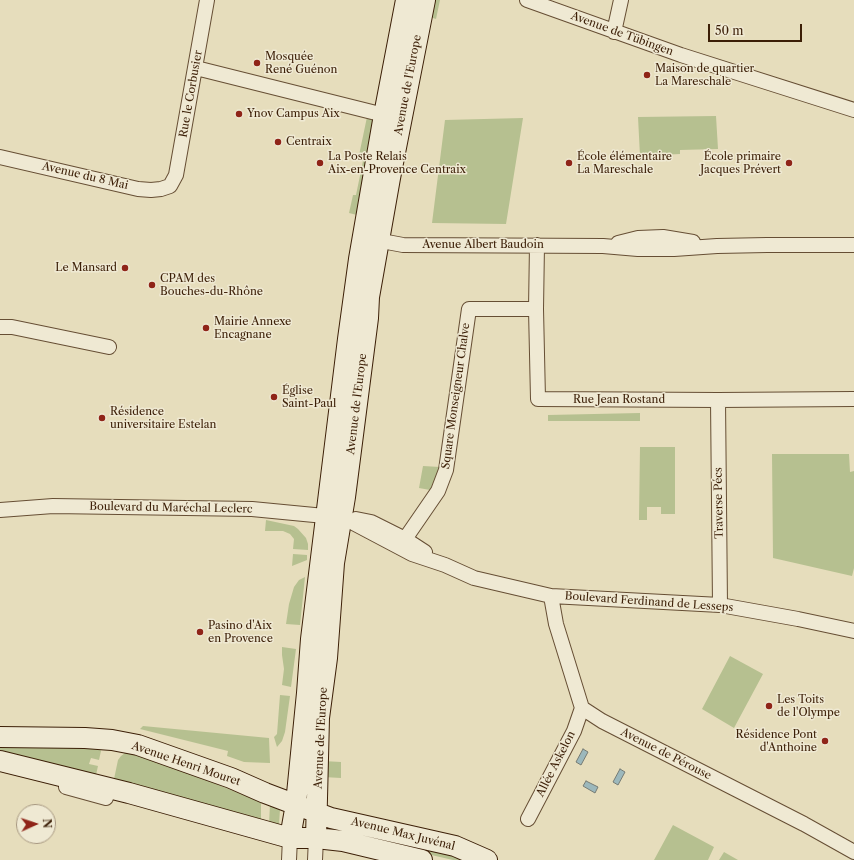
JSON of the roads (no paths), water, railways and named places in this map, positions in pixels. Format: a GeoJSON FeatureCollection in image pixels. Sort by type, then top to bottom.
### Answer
{"type":"FeatureCollection","features":[{"type":"Feature","properties":{"kind":"main road","name":"Avenue de l'Europe"},"geometry":{"type":"LineString","coordinates":[[371,239],[384,115],[406,0]]}},
{"type":"Feature","properties":{"kind":"main road","name":"Avenue de l'Europe"},"geometry":{"type":"LineString","coordinates":[[290,838],[296,804],[307,693],[310,639],[334,517],[348,339],[371,239],[394,159],[425,0]]}},
{"type":"Feature","properties":{"kind":"main road","name":"Avenue de l'Europe"},"geometry":{"type":"LineString","coordinates":[[316,838],[319,718],[327,658],[334,563],[338,538],[334,517]]}},
{"type":"Feature","properties":{"kind":"main road","name":"Avenue Henri Mouret"},"geometry":{"type":"LineString","coordinates":[[0,737],[85,738],[112,740],[138,745],[231,778],[317,812]]}},
{"type":"Feature","properties":{"kind":"main road"},"geometry":{"type":"LineString","coordinates":[[0,761],[129,793],[290,838]]}},
{"type":"Feature","properties":{"kind":"main road","name":"Avenue Max Juvénal"},"geometry":{"type":"LineString","coordinates":[[317,812],[331,818],[455,846],[487,860]]}},
{"type":"Feature","properties":{"kind":"main road","name":"Avenue Max Juvénal"},"geometry":{"type":"LineString","coordinates":[[290,838],[316,838],[348,842],[422,860]]}},
{"type":"Feature","properties":{"kind":"street","name":"Rue le Corbusier"},"geometry":{"type":"LineString","coordinates":[[170,186],[176,175],[207,0]]}},
{"type":"Feature","properties":{"kind":"street","name":"Avenue de Tübingen"},"geometry":{"type":"LineString","coordinates":[[527,0],[680,55],[854,110]]}},
{"type":"Feature","properties":{"kind":"street"},"geometry":{"type":"LineString","coordinates":[[614,32],[621,0]]}},
{"type":"Feature","properties":{"kind":"street"},"geometry":{"type":"LineString","coordinates":[[196,68],[384,115]]}},
{"type":"Feature","properties":{"kind":"street","name":"Avenue du 8 Mai"},"geometry":{"type":"LineString","coordinates":[[0,157],[138,189],[161,189],[170,186]]}},
{"type":"Feature","properties":{"kind":"street","name":"Avenue Albert Baudoin"},"geometry":{"type":"LineString","coordinates":[[371,239],[403,245],[603,246],[638,238],[662,237],[717,246],[854,245]]}},
{"type":"Feature","properties":{"kind":"street","name":"Rue Jean Rostand"},"geometry":{"type":"LineString","coordinates":[[537,246],[536,309],[538,399],[854,399]]}},
{"type":"Feature","properties":{"kind":"street","name":"Square Monseigneur Chalve"},"geometry":{"type":"LineString","coordinates":[[405,539],[438,491],[446,470],[469,309],[536,309]]}},
{"type":"Feature","properties":{"kind":"street"},"geometry":{"type":"LineString","coordinates":[[0,327],[12,327],[109,348]]}},
{"type":"Feature","properties":{"kind":"street","name":"Traverse Pécs"},"geometry":{"type":"LineString","coordinates":[[718,400],[720,605]]}},
{"type":"Feature","properties":{"kind":"street","name":"Boulevard du Maréchal Leclerc"},"geometry":{"type":"LineString","coordinates":[[0,510],[53,506],[252,509],[334,517]]}},
{"type":"Feature","properties":{"kind":"street","name":"Boulevard Ferdinand de Lesseps"},"geometry":{"type":"LineString","coordinates":[[334,517],[371,522],[405,539],[445,565]]}},
{"type":"Feature","properties":{"kind":"street","name":"Boulevard Ferdinand de Lesseps"},"geometry":{"type":"LineString","coordinates":[[334,517],[412,554],[445,565],[474,578],[551,596],[720,605],[854,631]]}},
{"type":"Feature","properties":{"kind":"street"},"geometry":{"type":"LineString","coordinates":[[551,596],[556,624],[582,708]]}},
{"type":"Feature","properties":{"kind":"street","name":"Allée Askelon"},"geometry":{"type":"LineString","coordinates":[[528,819],[574,731],[582,708]]}},
{"type":"Feature","properties":{"kind":"street","name":"Avenue de Pérouse"},"geometry":{"type":"LineString","coordinates":[[582,708],[602,722],[804,824],[854,852]]}},
{"type":"Feature","properties":{"kind":"street"},"geometry":{"type":"LineString","coordinates":[[0,767],[106,798]]}},
{"type":"Feature","properties":{"kind":"street"},"geometry":{"type":"LineString","coordinates":[[289,860],[290,838]]}},
{"type":"Feature","properties":{"kind":"street"},"geometry":{"type":"LineString","coordinates":[[315,860],[316,838]]}},
{"type":"Feature","properties":{"kind":"water"},"geometry":{"type":"Polygon","coordinates":[[[583,749],[588,752],[581,765],[576,762],[583,749]]]}},
{"type":"Feature","properties":{"kind":"water"},"geometry":{"type":"Polygon","coordinates":[[[620,769],[625,772],[618,785],[613,782],[620,769]]]}},
{"type":"Feature","properties":{"kind":"water"},"geometry":{"type":"Polygon","coordinates":[[[586,781],[598,787],[595,793],[583,786],[586,781]]]}},
{"type":"Feature","properties":{"kind":"place","name":"Mosquée René Guénon"},"geometry":{"type":"Point","coordinates":[257,63]}},
{"type":"Feature","properties":{"kind":"place","name":"Maison de quartier La Mareschale"},"geometry":{"type":"Point","coordinates":[647,75]}},
{"type":"Feature","properties":{"kind":"place","name":"Ynov Campus Aix"},"geometry":{"type":"Point","coordinates":[239,114]}},
{"type":"Feature","properties":{"kind":"place","name":"Centraix"},"geometry":{"type":"Point","coordinates":[278,142]}},
{"type":"Feature","properties":{"kind":"place","name":"La Poste Relais Aix-en-Provence Centraix"},"geometry":{"type":"Point","coordinates":[320,163]}},
{"type":"Feature","properties":{"kind":"place","name":"École élémentaire La Mareschale"},"geometry":{"type":"Point","coordinates":[569,163]}},
{"type":"Feature","properties":{"kind":"place","name":"École primaire Jacques Prévert"},"geometry":{"type":"Point","coordinates":[789,163]}},
{"type":"Feature","properties":{"kind":"place","name":"Le Mansard"},"geometry":{"type":"Point","coordinates":[125,268]}},
{"type":"Feature","properties":{"kind":"place","name":"CPAM des Bouches-du-Rhône"},"geometry":{"type":"Point","coordinates":[152,285]}},
{"type":"Feature","properties":{"kind":"place","name":"Mairie Annexe Encagnane"},"geometry":{"type":"Point","coordinates":[206,328]}},
{"type":"Feature","properties":{"kind":"place","name":"Église Saint-Paul"},"geometry":{"type":"Point","coordinates":[274,397]}},
{"type":"Feature","properties":{"kind":"place","name":"Résidence universitaire Estelan"},"geometry":{"type":"Point","coordinates":[102,418]}},
{"type":"Feature","properties":{"kind":"place","name":"Pasino d'Aix en Provence"},"geometry":{"type":"Point","coordinates":[200,632]}},
{"type":"Feature","properties":{"kind":"place","name":"Les Toits de l'Olympe"},"geometry":{"type":"Point","coordinates":[769,706]}},
{"type":"Feature","properties":{"kind":"place","name":"Résidence Pont d'Anthoine"},"geometry":{"type":"Point","coordinates":[825,741]}}]}
